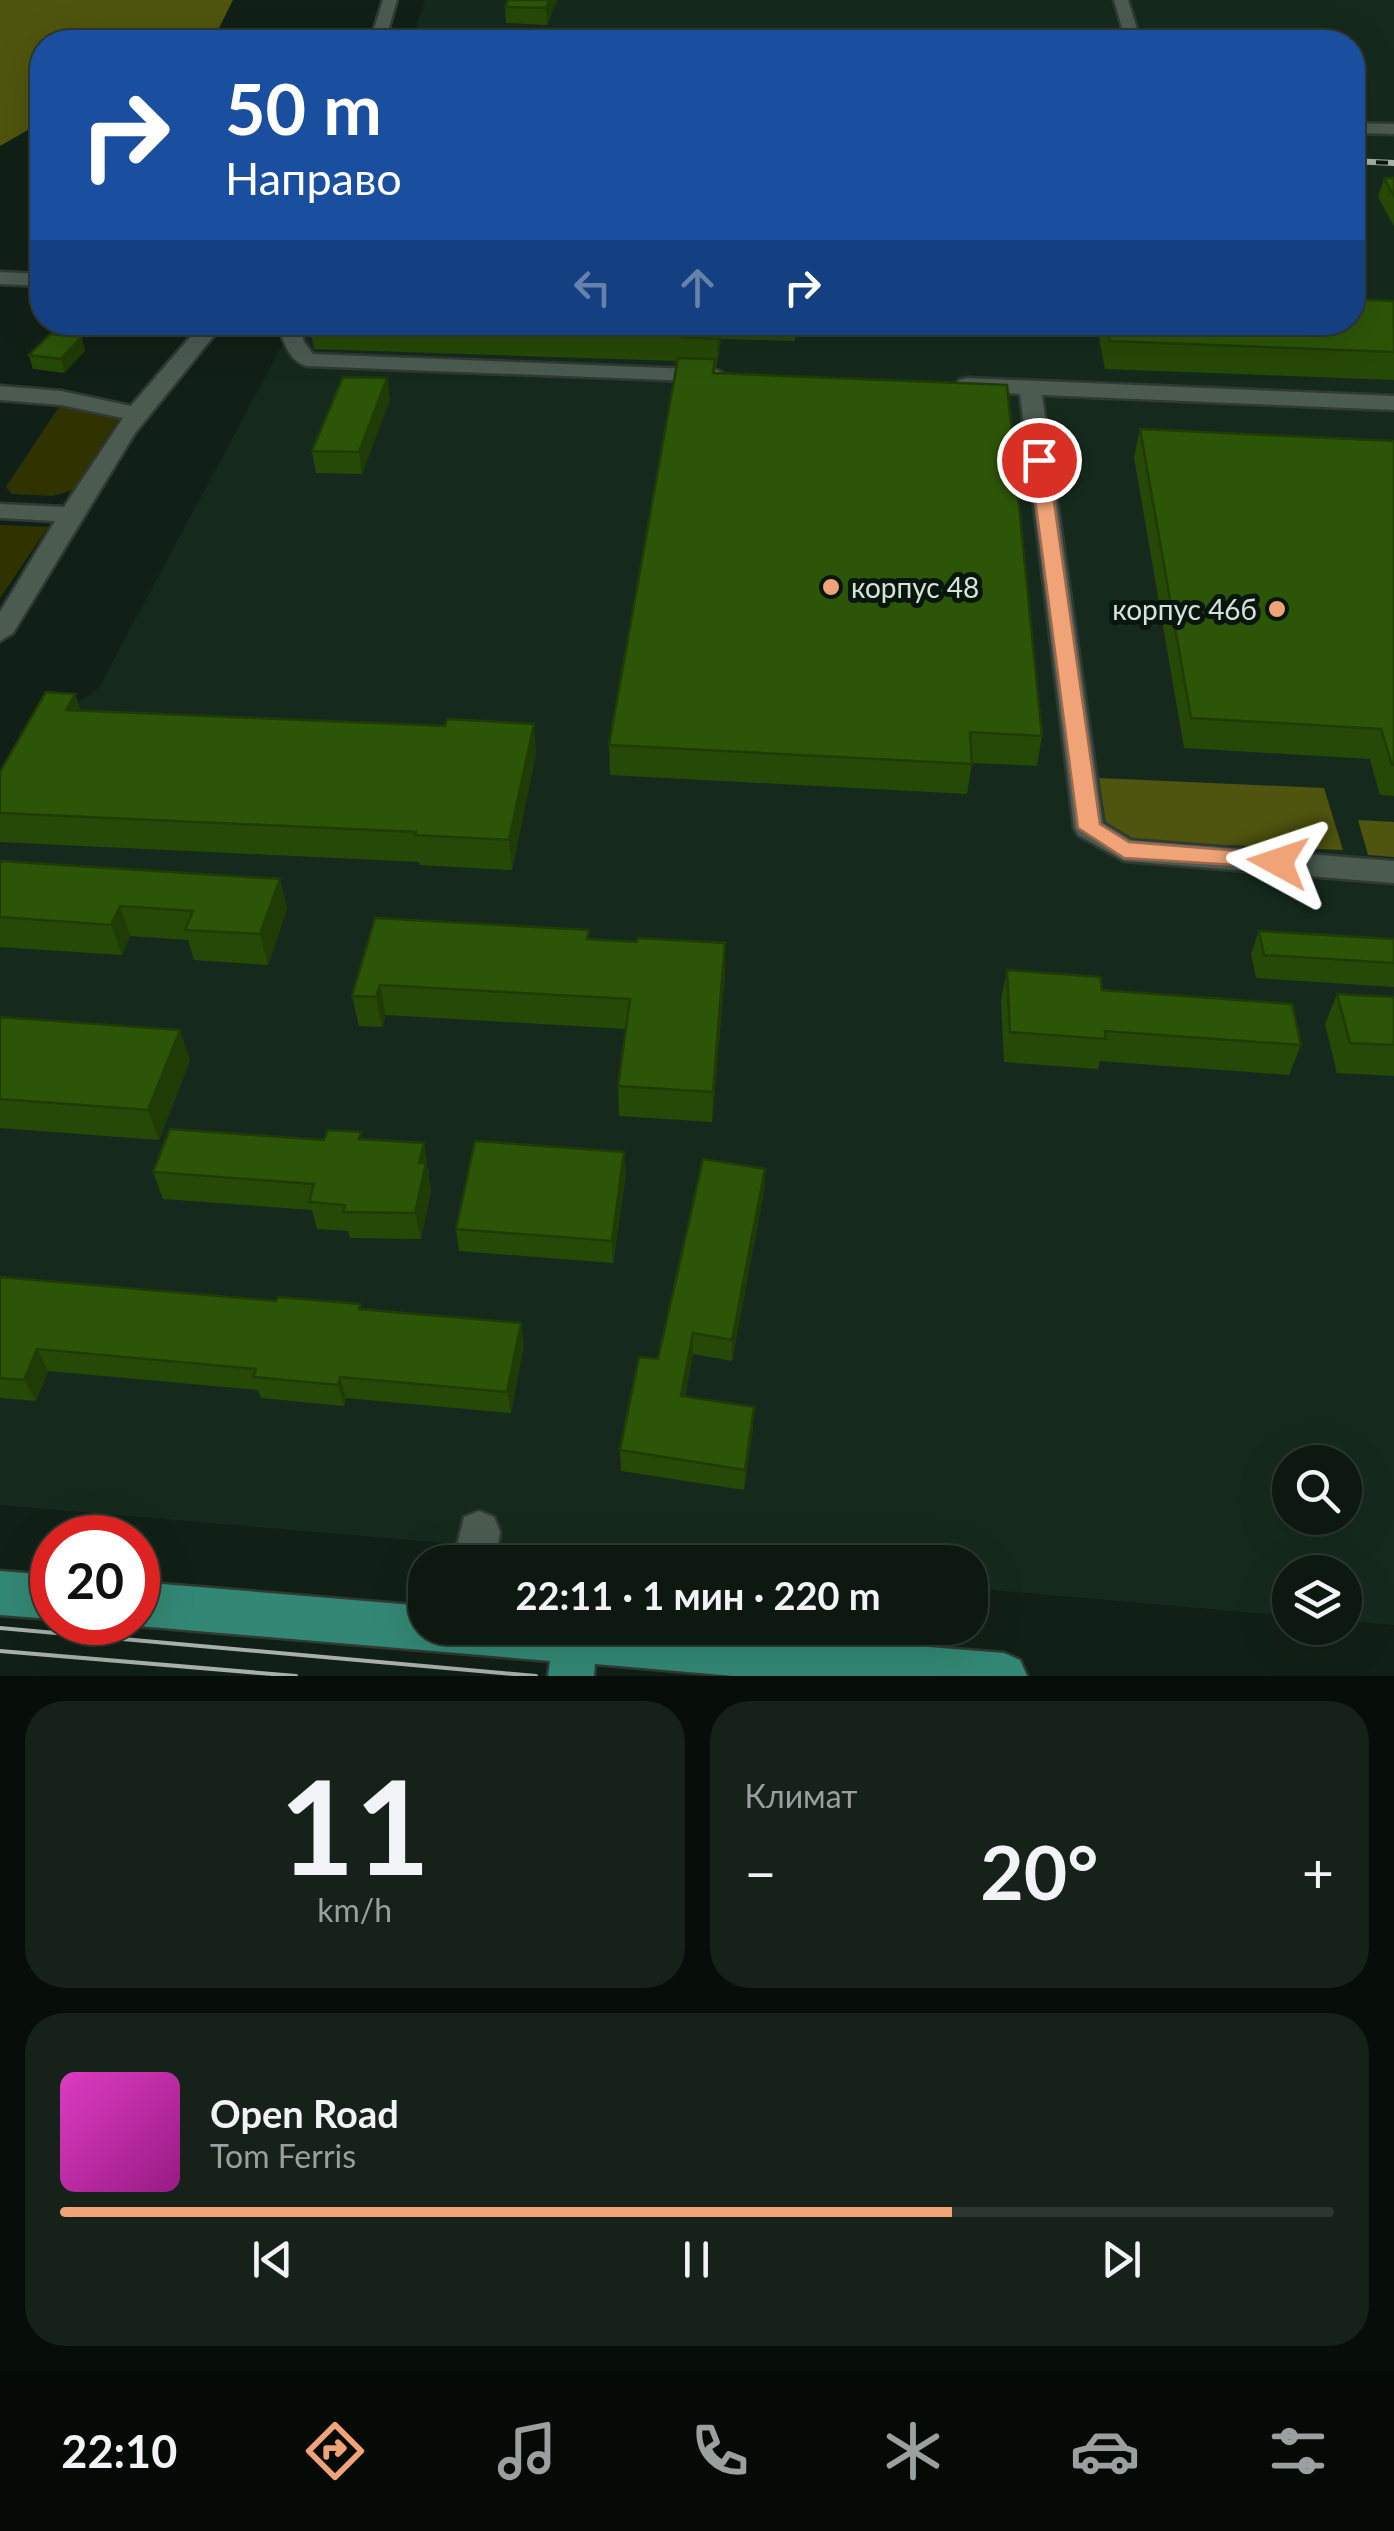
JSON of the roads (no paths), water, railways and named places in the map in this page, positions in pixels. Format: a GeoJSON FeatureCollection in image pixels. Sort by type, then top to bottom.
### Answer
{"type":"FeatureCollection","features":[{"type":"Feature","properties":{"kind":"main road"},"geometry":{"type":"LineString","coordinates":[[0,1593],[30,1595]]}},
{"type":"Feature","properties":{"kind":"main road"},"geometry":{"type":"LineString","coordinates":[[160,1606],[408,1626]]}},
{"type":"Feature","properties":{"kind":"main road"},"geometry":{"type":"LineString","coordinates":[[522,1645],[572,1658],[1004,1676]]}},
{"type":"Feature","properties":{"kind":"street"},"geometry":{"type":"LineString","coordinates":[[381,30],[390,0]]}},
{"type":"Feature","properties":{"kind":"street"},"geometry":{"type":"LineString","coordinates":[[1121,0],[1130,30]]}},
{"type":"Feature","properties":{"kind":"street"},"geometry":{"type":"LineString","coordinates":[[1365,128],[1394,129]]}},
{"type":"Feature","properties":{"kind":"street"},"geometry":{"type":"LineString","coordinates":[[0,278],[30,279]]}},
{"type":"Feature","properties":{"kind":"street"},"geometry":{"type":"LineString","coordinates":[[0,632],[136,414],[198,335]]}},
{"type":"Feature","properties":{"kind":"street"},"geometry":{"type":"LineString","coordinates":[[292,335],[306,360],[738,376]]}},
{"type":"Feature","properties":{"kind":"street"},"geometry":{"type":"LineString","coordinates":[[954,384],[1394,403]]}},
{"type":"Feature","properties":{"kind":"street"},"geometry":{"type":"LineString","coordinates":[[1030,387],[1090,828],[1124,850],[1394,872]]}},
{"type":"Feature","properties":{"kind":"street"},"geometry":{"type":"LineString","coordinates":[[0,393],[62,398],[136,414]]}},
{"type":"Feature","properties":{"kind":"street"},"geometry":{"type":"LineString","coordinates":[[0,511],[74,514]]}},
{"type":"Feature","properties":{"kind":"tram line"},"geometry":{"type":"LineString","coordinates":[[0,1628],[536,1676]]}},
{"type":"Feature","properties":{"kind":"tram line"},"geometry":{"type":"LineString","coordinates":[[0,1651],[296,1676]]}},
{"type":"Feature","properties":{"kind":"railway"},"geometry":{"type":"LineString","coordinates":[[1365,162],[1394,163]]}},
{"type":"Feature","properties":{"kind":"place","name":"корпус 48"},"geometry":{"type":"Point","coordinates":[831,587]}},
{"type":"Feature","properties":{"kind":"place","name":"корпус 46б"},"geometry":{"type":"Point","coordinates":[1277,609]}}]}
